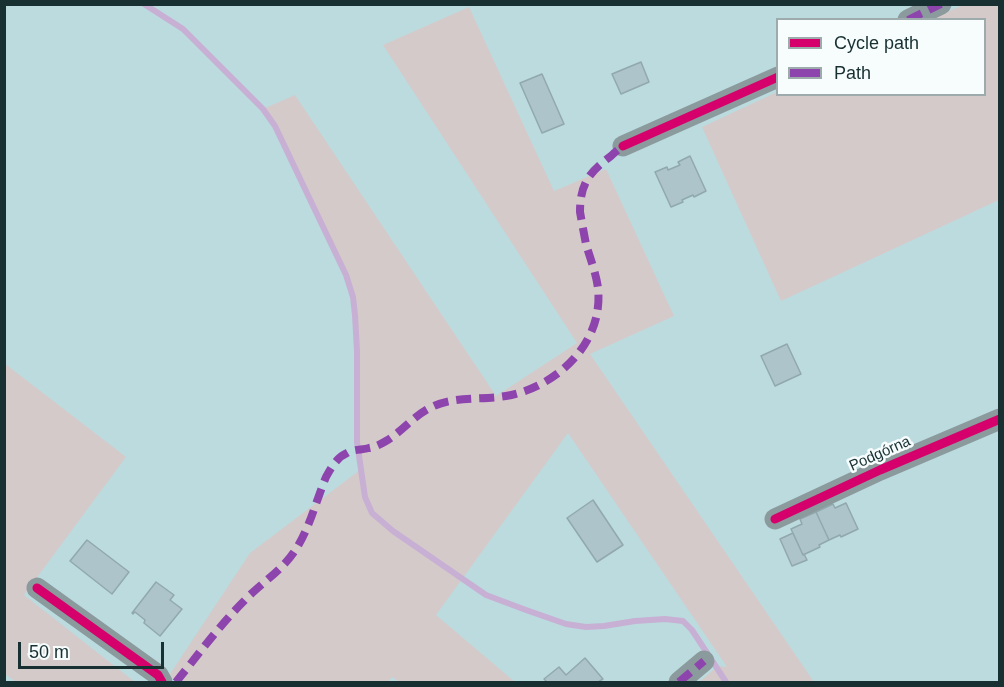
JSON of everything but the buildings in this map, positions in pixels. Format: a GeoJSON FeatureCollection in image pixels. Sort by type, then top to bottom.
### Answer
{"type":"FeatureCollection","features":[{"type":"Feature","properties":{"kind":"street"},"geometry":{"type":"LineString","coordinates":[[912,18],[941,4]]}},
{"type":"Feature","properties":{"kind":"street"},"geometry":{"type":"LineString","coordinates":[[623,146],[776,77]]}},
{"type":"Feature","properties":{"kind":"street","name":"Podgórna"},"geometry":{"type":"LineString","coordinates":[[775,519],[880,470],[999,419]]}},
{"type":"Feature","properties":{"kind":"street"},"geometry":{"type":"LineString","coordinates":[[37,588],[158,675],[162,682]]}},
{"type":"Feature","properties":{"kind":"street"},"geometry":{"type":"LineString","coordinates":[[679,682],[704,661]]}},
{"type":"Feature","properties":{"kind":"shaded area"},"geometry":{"type":"Polygon","coordinates":[[[963,5],[998,5],[999,200],[781,301],[702,127],[776,92],[776,96],[986,96],[986,18],[933,18],[963,5]]]}},
{"type":"Feature","properties":{"kind":"shaded area"},"geometry":{"type":"Polygon","coordinates":[[[469,7],[554,191],[606,169],[674,316],[590,354],[814,682],[699,682],[718,666],[727,667],[568,433],[436,615],[515,682],[399,682],[392,677],[388,682],[174,682],[170,674],[250,553],[360,470],[357,442],[357,351],[353,297],[346,275],[275,126],[263,109],[295,95],[496,396],[577,343],[383,45],[469,7]]]}},
{"type":"Feature","properties":{"kind":"shaded area"},"geometry":{"type":"Polygon","coordinates":[[[4,363],[126,457],[24,595],[135,682],[16,682],[5,674],[4,363]]]}},
{"type":"Feature","properties":{"kind":"waterway"},"geometry":{"type":"LineString","coordinates":[[144,4],[183,29],[263,109],[275,126],[346,275],[353,297],[355,315],[357,442],[365,497],[372,513],[393,531],[486,595],[566,624],[586,627],[665,619],[683,621],[692,630],[726,682]]}},
{"type":"Feature","properties":{"kind":"marked path"},"geometry":{"type":"LineString","coordinates":[[912,18],[941,4]]}},
{"type":"Feature","properties":{"kind":"marked path"},"geometry":{"type":"LineString","coordinates":[[176,682],[217,630],[291,557],[305,532],[326,477],[340,457],[352,451],[371,448],[382,443],[421,413],[442,403],[460,399],[506,396],[525,391],[543,383],[573,359],[585,344],[598,308],[597,282],[580,212],[584,186],[597,168],[627,144]]}},
{"type":"Feature","properties":{"kind":"marked path"},"geometry":{"type":"LineString","coordinates":[[679,682],[704,661]]}},
{"type":"Feature","properties":{"kind":"cycle path"},"geometry":{"type":"LineString","coordinates":[[623,146],[776,78]]}},
{"type":"Feature","properties":{"kind":"cycle path"},"geometry":{"type":"LineString","coordinates":[[775,519],[880,470],[1000,419]]}},
{"type":"Feature","properties":{"kind":"cycle path"},"geometry":{"type":"LineString","coordinates":[[37,588],[158,675],[162,682]]}}]}
